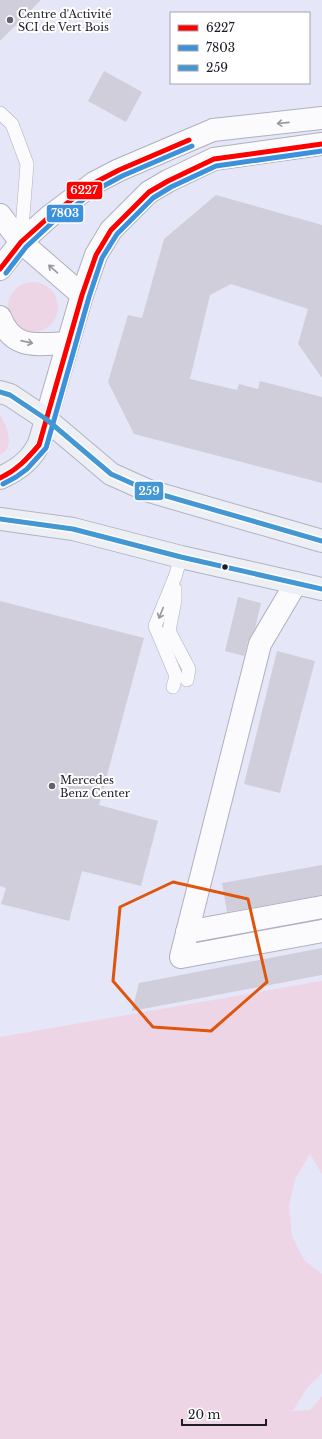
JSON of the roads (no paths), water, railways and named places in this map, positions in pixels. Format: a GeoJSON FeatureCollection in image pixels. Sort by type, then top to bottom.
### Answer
{"type":"FeatureCollection","features":[{"type":"Feature","properties":{"kind":"main road"},"geometry":{"type":"LineString","coordinates":[[0,392],[10,395],[46,419],[111,474],[149,491],[322,541]]}},
{"type":"Feature","properties":{"kind":"main road"},"geometry":{"type":"LineString","coordinates":[[0,478],[12,473],[26,462],[38,445],[46,419]]}},
{"type":"Feature","properties":{"kind":"main road"},"geometry":{"type":"LineString","coordinates":[[0,519],[73,529],[178,567],[296,583],[322,589]]}},
{"type":"Feature","properties":{"kind":"street"},"geometry":{"type":"LineString","coordinates":[[0,269],[21,242],[50,216],[94,183],[132,163],[213,130],[322,118]]}},
{"type":"Feature","properties":{"kind":"street"},"geometry":{"type":"LineString","coordinates":[[46,419],[82,295],[96,255],[111,230],[149,192],[168,181],[214,159],[322,144]]}},
{"type":"Feature","properties":{"kind":"street"},"geometry":{"type":"LineString","coordinates":[[0,215],[21,242],[82,295]]}},
{"type":"Feature","properties":{"kind":"street"},"geometry":{"type":"LineString","coordinates":[[0,317],[4,327],[12,336],[22,342],[35,344],[68,343]]}},
{"type":"Feature","properties":{"kind":"street"},"geometry":{"type":"LineString","coordinates":[[296,583],[260,644],[181,958],[322,931]]}},
{"type":"Feature","properties":{"kind":"street"},"geometry":{"type":"LineString","coordinates":[[187,932],[322,907]]}},
{"type":"Feature","properties":{"kind":"lane"},"geometry":{"type":"LineString","coordinates":[[0,113],[12,124],[27,164],[21,242]]}},
{"type":"Feature","properties":{"kind":"lane"},"geometry":{"type":"LineString","coordinates":[[178,567],[170,631],[190,669],[187,680]]}},
{"type":"Feature","properties":{"kind":"lane"},"geometry":{"type":"LineString","coordinates":[[173,687],[176,676],[155,626],[178,567]]}},
{"type":"Feature","properties":{"kind":"place","name":"Centre d'Activité SCI de Vert Bois"},"geometry":{"type":"Point","coordinates":[10,20]}},
{"type":"Feature","properties":{"kind":"place","name":"Mercedes Benz Center"},"geometry":{"type":"Point","coordinates":[52,786]}}]}
